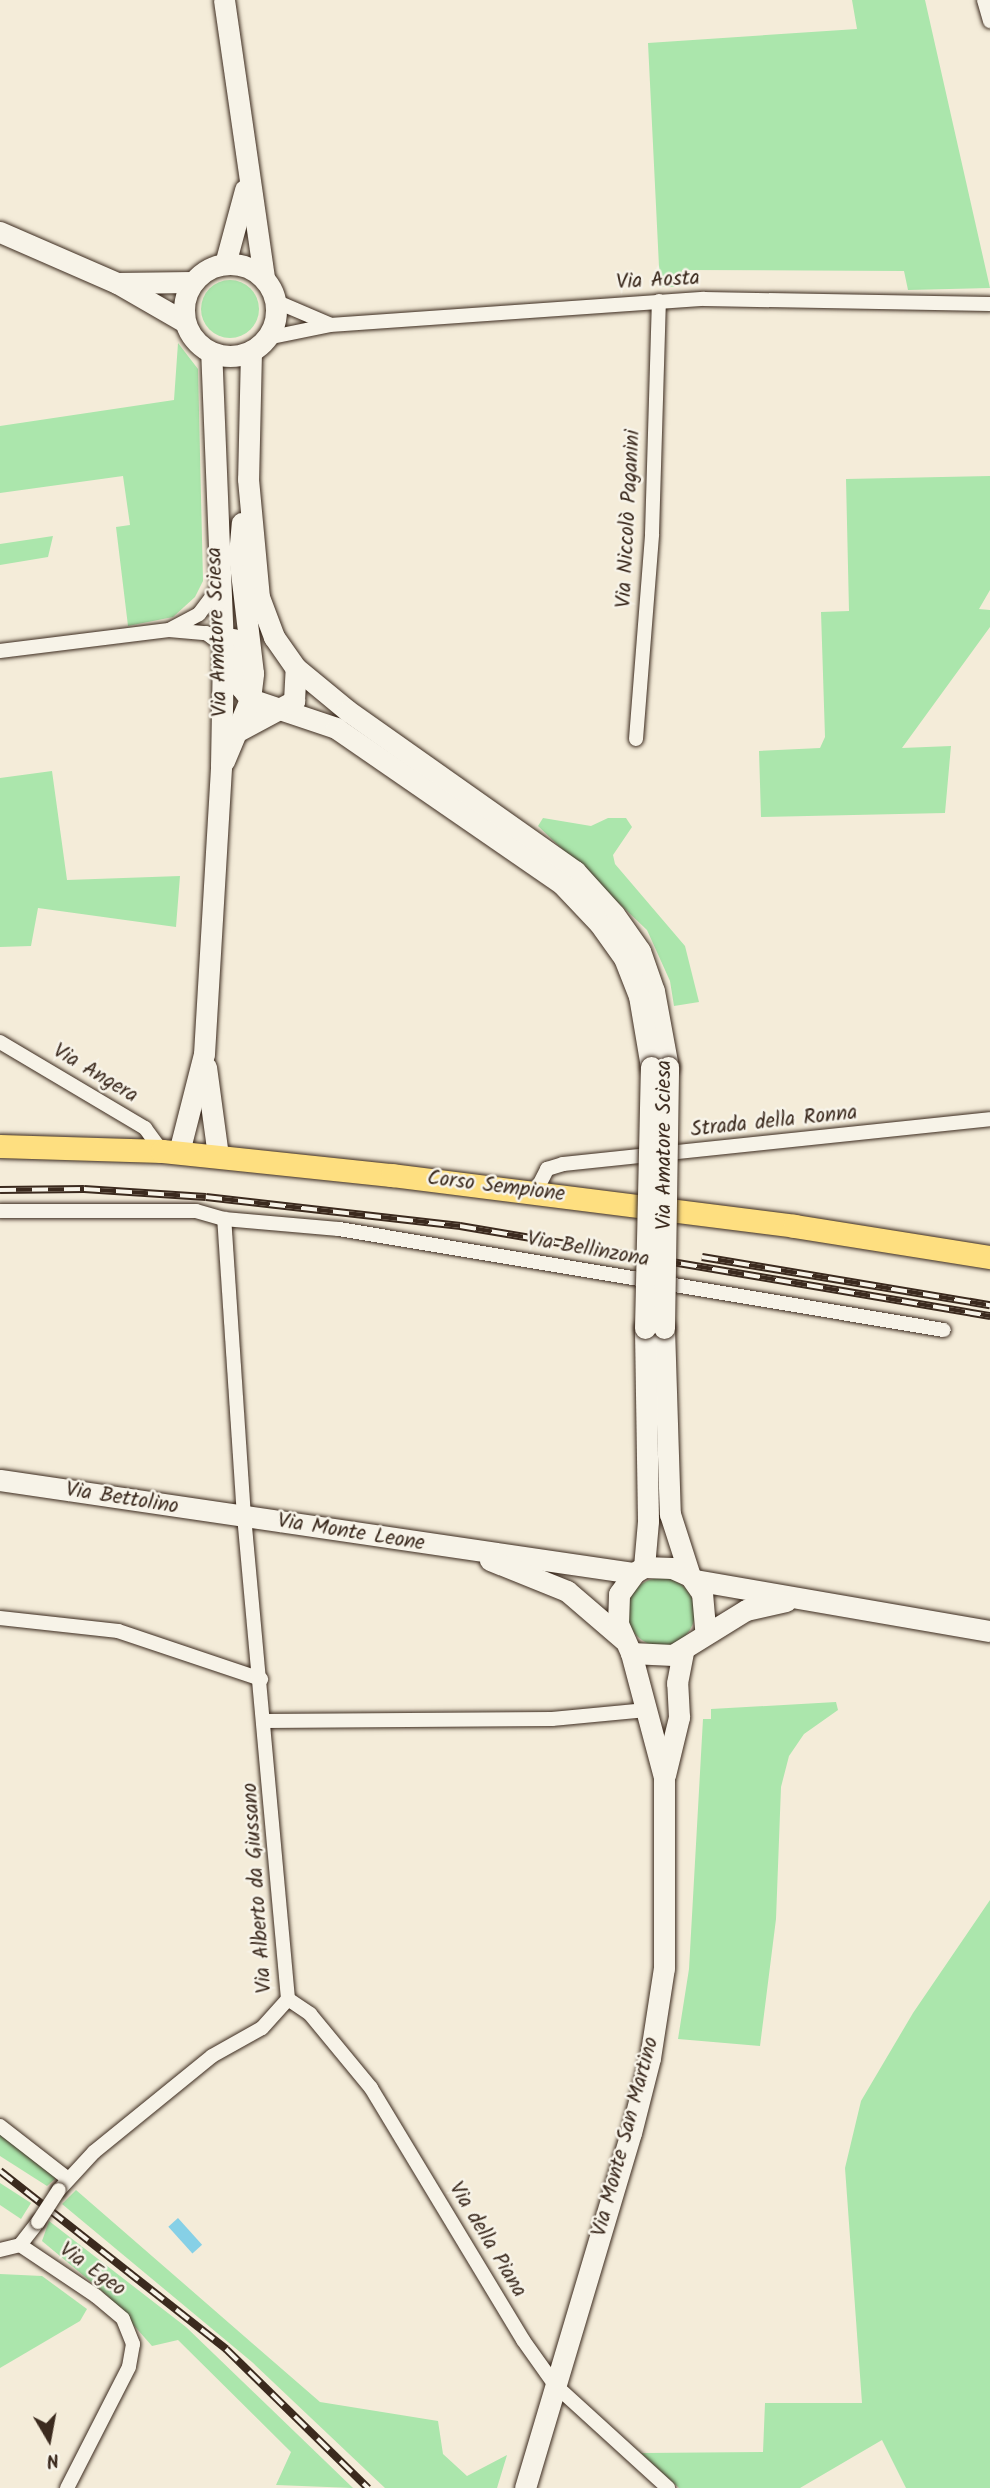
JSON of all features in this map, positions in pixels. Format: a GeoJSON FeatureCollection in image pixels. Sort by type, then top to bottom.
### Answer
{"type":"FeatureCollection","features":[{"type":"Feature","properties":{"kind":"main road","name":"Corso Sempione"},"geometry":{"type":"LineString","coordinates":[[0,1146],[218,1156],[536,1191],[990,1257]]}},
{"type":"Feature","properties":{"kind":"street"},"geometry":{"type":"LineString","coordinates":[[224,0],[247,185],[264,278],[275,301],[274,323],[259,344],[232,356],[211,352],[194,340],[185,322],[184,299],[192,282],[206,270],[225,264],[247,267],[264,278]]}},
{"type":"Feature","properties":{"kind":"street"},"geometry":{"type":"LineString","coordinates":[[984,0],[990,21]]}},
{"type":"Feature","properties":{"kind":"street"},"geometry":{"type":"LineString","coordinates":[[225,264],[247,185]]}},
{"type":"Feature","properties":{"kind":"street"},"geometry":{"type":"LineString","coordinates":[[0,232],[117,283],[185,322]]}},
{"type":"Feature","properties":{"kind":"street"},"geometry":{"type":"LineString","coordinates":[[117,283],[192,282]]}},
{"type":"Feature","properties":{"kind":"street","name":"Via Aosta"},"geometry":{"type":"LineString","coordinates":[[275,301],[330,325]]}},
{"type":"Feature","properties":{"kind":"street","name":"Via Aosta"},"geometry":{"type":"LineString","coordinates":[[259,344],[330,325],[659,301],[990,304]]}},
{"type":"Feature","properties":{"kind":"street","name":"Via Niccolò Paganini"},"geometry":{"type":"LineString","coordinates":[[636,739],[652,534],[659,301]]}},
{"type":"Feature","properties":{"kind":"street","name":"Via Amatore Sciesa"},"geometry":{"type":"LineString","coordinates":[[221,766],[250,699],[253,673],[239,555],[259,344]]}},
{"type":"Feature","properties":{"kind":"street","name":"Via Amatore Sciesa"},"geometry":{"type":"LineString","coordinates":[[211,352],[217,590],[223,646],[221,766],[204,1054],[218,1156]]}},
{"type":"Feature","properties":{"kind":"street","name":"Via Amatore Sciesa"},"geometry":{"type":"LineString","coordinates":[[248,479],[259,597],[274,637],[296,668],[348,711],[575,872],[606,905],[640,951],[654,991],[660,1067],[648,1521],[639,1570]]}},
{"type":"Feature","properties":{"kind":"street","name":"Via Amatore Sciesa"},"geometry":{"type":"LineString","coordinates":[[214,498],[240,686],[250,699],[346,735],[562,884],[599,923],[624,958],[639,996],[660,1067]]}},
{"type":"Feature","properties":{"kind":"street"},"geometry":{"type":"LineString","coordinates":[[169,630],[198,614],[217,590]]}},
{"type":"Feature","properties":{"kind":"street"},"geometry":{"type":"LineString","coordinates":[[0,651],[169,630],[206,633],[223,646]]}},
{"type":"Feature","properties":{"kind":"street"},"geometry":{"type":"LineString","coordinates":[[282,709],[294,701],[296,668]]}},
{"type":"Feature","properties":{"kind":"street","name":"Via Amatore Sciesa"},"geometry":{"type":"LineString","coordinates":[[238,731],[282,709]]}},
{"type":"Feature","properties":{"kind":"street","name":"Via Angera"},"geometry":{"type":"LineString","coordinates":[[0,1042],[145,1128],[170,1152]]}},
{"type":"Feature","properties":{"kind":"street","name":"Via Amatore Sciesa"},"geometry":{"type":"LineString","coordinates":[[170,1152],[204,1054]]}},
{"type":"Feature","properties":{"kind":"street","name":"Strada della Ronna"},"geometry":{"type":"LineString","coordinates":[[536,1191],[547,1169],[563,1164],[990,1119]]}},
{"type":"Feature","properties":{"kind":"street","name":"Via Bellinzona"},"geometry":{"type":"LineString","coordinates":[[0,1211],[196,1211],[224,1219],[339,1229],[944,1331]]}},
{"type":"Feature","properties":{"kind":"street","name":"Via Alberto da Giussano"},"geometry":{"type":"LineString","coordinates":[[20,2245],[64,2184],[94,2152],[212,2056],[271,2021],[288,1999],[265,1721],[244,1517],[224,1219]]}},
{"type":"Feature","properties":{"kind":"street","name":"Via Amatore Sciesa"},"geometry":{"type":"LineString","coordinates":[[654,1328],[670,1514],[692,1578]]}},
{"type":"Feature","properties":{"kind":"street","name":"Via Bettolino"},"geometry":{"type":"LineString","coordinates":[[0,1480],[244,1517]]}},
{"type":"Feature","properties":{"kind":"street","name":"Via Monte Leone"},"geometry":{"type":"LineString","coordinates":[[244,1517],[458,1549],[639,1570]]}},
{"type":"Feature","properties":{"kind":"street","name":"Via Monte Leone"},"geometry":{"type":"LineString","coordinates":[[458,1549],[567,1591],[628,1646]]}},
{"type":"Feature","properties":{"kind":"street"},"geometry":{"type":"LineString","coordinates":[[791,1600],[746,1610],[705,1631],[682,1651],[659,1657],[628,1646],[617,1602],[639,1570],[672,1568],[692,1578],[791,1600],[990,1631]]}},
{"type":"Feature","properties":{"kind":"street"},"geometry":{"type":"LineString","coordinates":[[692,1578],[705,1602],[705,1631]]}},
{"type":"Feature","properties":{"kind":"street"},"geometry":{"type":"LineString","coordinates":[[0,1618],[118,1632],[261,1679]]}},
{"type":"Feature","properties":{"kind":"street","name":"Via Monte San Martino"},"geometry":{"type":"LineString","coordinates":[[628,1646],[664,1777]]}},
{"type":"Feature","properties":{"kind":"street","name":"Via Monte San Martino"},"geometry":{"type":"LineString","coordinates":[[525,2488],[650,2058],[664,1968],[664,1777],[679,1717],[677,1683],[682,1651]]}},
{"type":"Feature","properties":{"kind":"street"},"geometry":{"type":"LineString","coordinates":[[265,1721],[552,1719],[647,1710]]}},
{"type":"Feature","properties":{"kind":"street","name":"Via della Piana"},"geometry":{"type":"LineString","coordinates":[[288,1999],[310,2014],[371,2088],[523,2340],[555,2385],[668,2488]]}},
{"type":"Feature","properties":{"kind":"street"},"geometry":{"type":"LineString","coordinates":[[0,2126],[64,2184]]}},
{"type":"Feature","properties":{"kind":"street"},"geometry":{"type":"LineString","coordinates":[[0,2250],[20,2245]]}},
{"type":"Feature","properties":{"kind":"street","name":"Via Egeo"},"geometry":{"type":"LineString","coordinates":[[20,2245],[123,2319],[133,2344],[129,2367],[67,2488]]}},
{"type":"Feature","properties":{"kind":"green space"},"geometry":{"type":"Polygon","coordinates":[[[852,0],[925,0],[990,288],[908,290],[904,271],[682,270],[680,287],[660,287],[648,43],[857,29],[852,0]]]}},
{"type":"Feature","properties":{"kind":"green space"},"geometry":{"type":"Polygon","coordinates":[[[224,280],[236,280],[251,288],[259,303],[259,315],[251,330],[236,338],[224,338],[209,330],[201,315],[201,303],[209,288],[224,280]]]}},
{"type":"Feature","properties":{"kind":"green space"},"geometry":{"type":"Polygon","coordinates":[[[178,343],[198,369],[203,581],[195,597],[173,617],[128,626],[116,527],[130,525],[123,476],[0,493],[0,426],[174,400],[178,343]]]}},
{"type":"Feature","properties":{"kind":"green space"},"geometry":{"type":"Polygon","coordinates":[[[990,476],[990,590],[979,609],[990,610],[990,627],[902,748],[951,746],[945,813],[761,817],[759,751],[820,748],[825,737],[821,612],[849,611],[846,479],[990,476]]]}},
{"type":"Feature","properties":{"kind":"green space"},"geometry":{"type":"Polygon","coordinates":[[[53,536],[48,557],[0,565],[0,544],[53,536]]]}},
{"type":"Feature","properties":{"kind":"green space"},"geometry":{"type":"Polygon","coordinates":[[[52,771],[67,880],[180,876],[176,927],[38,908],[31,946],[0,947],[0,778],[52,771]]]}},
{"type":"Feature","properties":{"kind":"green space"},"geometry":{"type":"Polygon","coordinates":[[[543,818],[591,826],[608,818],[626,818],[632,827],[613,855],[615,864],[685,946],[699,1002],[674,1006],[670,981],[647,930],[538,826],[543,818]]]}},
{"type":"Feature","properties":{"kind":"green space"},"geometry":{"type":"Polygon","coordinates":[[[654,1578],[668,1578],[680,1583],[690,1593],[695,1612],[690,1631],[680,1641],[668,1646],[654,1646],[642,1641],[632,1631],[627,1619],[627,1605],[632,1593],[642,1583],[654,1578]]]}},
{"type":"Feature","properties":{"kind":"green space"},"geometry":{"type":"Polygon","coordinates":[[[836,1702],[838,1710],[804,1734],[789,1756],[781,1787],[776,1919],[760,2046],[678,2039],[689,1969],[703,1719],[711,1719],[711,1709],[836,1702]]]}},
{"type":"Feature","properties":{"kind":"green space"},"geometry":{"type":"Polygon","coordinates":[[[990,1900],[990,2488],[906,2488],[882,2440],[800,2488],[679,2488],[641,2453],[763,2452],[765,2403],[862,2403],[845,2168],[861,2101],[913,2013],[990,1900]]]}},
{"type":"Feature","properties":{"kind":"green space"},"geometry":{"type":"Polygon","coordinates":[[[0,2134],[57,2177],[47,2186],[0,2156],[0,2134]]]}},
{"type":"Feature","properties":{"kind":"green space"},"geometry":{"type":"Polygon","coordinates":[[[0,2183],[31,2203],[21,2219],[0,2205],[0,2183]]]}},
{"type":"Feature","properties":{"kind":"green space"},"geometry":{"type":"Polygon","coordinates":[[[76,2190],[320,2402],[438,2421],[443,2454],[467,2476],[507,2455],[497,2488],[385,2488],[252,2362],[62,2204],[76,2190]]]}},
{"type":"Feature","properties":{"kind":"green space"},"geometry":{"type":"Polygon","coordinates":[[[49,2221],[186,2327],[353,2488],[276,2485],[291,2452],[178,2340],[152,2346],[108,2296],[42,2241],[49,2221]]]}},
{"type":"Feature","properties":{"kind":"green space"},"geometry":{"type":"Polygon","coordinates":[[[0,2274],[42,2276],[87,2309],[80,2321],[0,2368],[0,2274]]]}},
{"type":"Feature","properties":{"kind":"water"},"geometry":{"type":"Polygon","coordinates":[[[178,2218],[202,2245],[192,2253],[168,2227],[178,2218]]]}},
{"type":"Feature","properties":{"kind":"railway"},"geometry":{"type":"LineString","coordinates":[[0,1190],[84,1189],[206,1197],[460,1226],[990,1316]]}},
{"type":"Feature","properties":{"kind":"railway"},"geometry":{"type":"LineString","coordinates":[[702,1257],[990,1305]]}},
{"type":"Feature","properties":{"kind":"railway"},"geometry":{"type":"LineString","coordinates":[[0,2171],[226,2349],[368,2488]]}}]}
